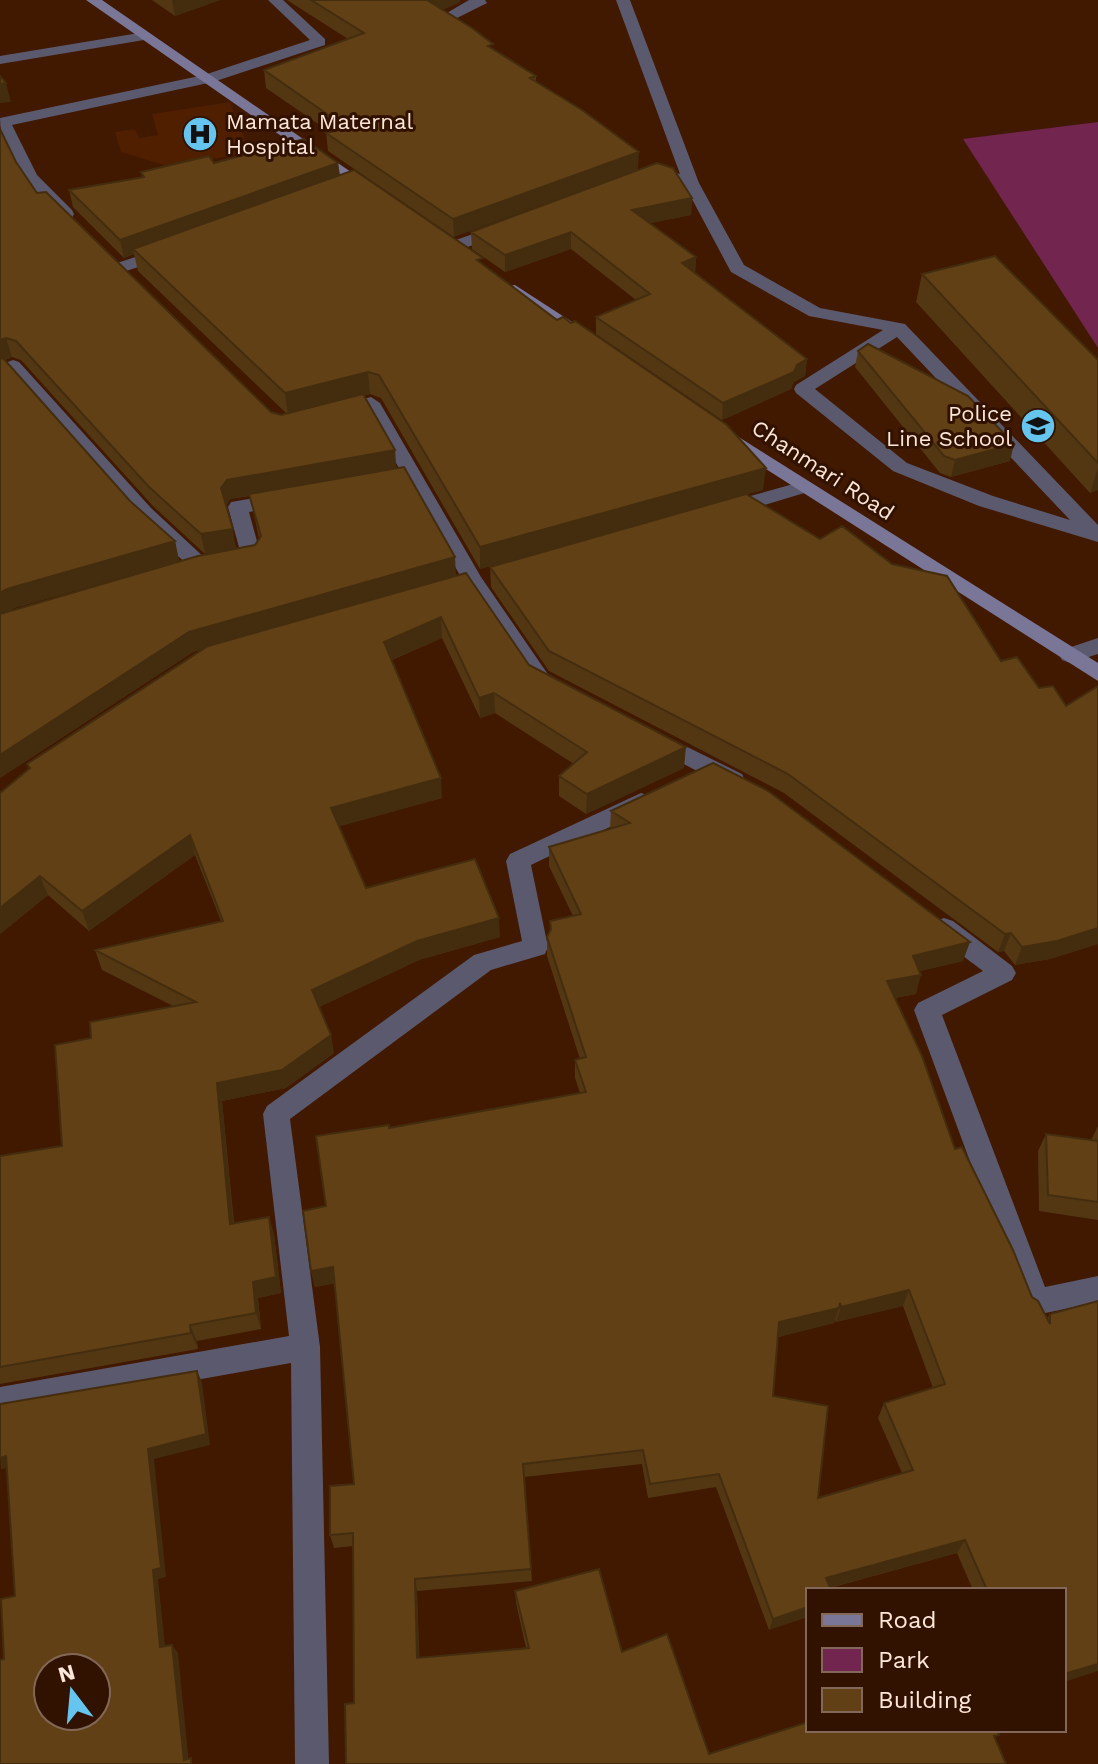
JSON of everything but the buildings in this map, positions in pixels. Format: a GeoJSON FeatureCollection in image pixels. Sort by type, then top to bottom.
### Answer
{"type":"FeatureCollection","features":[{"type":"Feature","properties":{"kind":"street"},"geometry":{"type":"LineString","coordinates":[[93,0],[208,79],[350,184],[381,198]]}},
{"type":"Feature","properties":{"kind":"street"},"geometry":{"type":"LineString","coordinates":[[80,228],[30,177],[8,149],[3,122],[208,79],[320,42],[275,0]]}},
{"type":"Feature","properties":{"kind":"street"},"geometry":{"type":"LineString","coordinates":[[476,0],[480,3],[447,17],[484,45]]}},
{"type":"Feature","properties":{"kind":"street"},"geometry":{"type":"LineString","coordinates":[[623,0],[691,183],[737,268],[815,312],[899,328],[1098,536]]}},
{"type":"Feature","properties":{"kind":"street"},"geometry":{"type":"LineString","coordinates":[[0,60],[145,36]]}},
{"type":"Feature","properties":{"kind":"street"},"geometry":{"type":"LineString","coordinates":[[647,171],[691,183]]}},
{"type":"Feature","properties":{"kind":"street"},"geometry":{"type":"LineString","coordinates":[[453,247],[511,226]]}},
{"type":"Feature","properties":{"kind":"street"},"geometry":{"type":"LineString","coordinates":[[120,269],[179,247]]}},
{"type":"Feature","properties":{"kind":"street"},"geometry":{"type":"LineString","coordinates":[[505,283],[596,346]]}},
{"type":"Feature","properties":{"kind":"street"},"geometry":{"type":"LineString","coordinates":[[899,328],[803,389],[900,467],[986,501],[1098,536]]}},
{"type":"Feature","properties":{"kind":"street"},"geometry":{"type":"LineString","coordinates":[[0,371],[13,366],[144,513],[200,565]]}},
{"type":"Feature","properties":{"kind":"street"},"geometry":{"type":"LineString","coordinates":[[313,418],[371,403],[405,477],[539,678],[579,699]]}},
{"type":"Feature","properties":{"kind":"street","name":"Chanmari Road"},"geometry":{"type":"LineString","coordinates":[[714,427],[1098,673]]}},
{"type":"Feature","properties":{"kind":"street"},"geometry":{"type":"LineString","coordinates":[[699,517],[804,487]]}},
{"type":"Feature","properties":{"kind":"street"},"geometry":{"type":"LineString","coordinates":[[170,573],[251,556],[238,507],[311,494]]}},
{"type":"Feature","properties":{"kind":"street"},"geometry":{"type":"LineString","coordinates":[[1070,655],[1098,646]]}},
{"type":"Feature","properties":{"kind":"street"},"geometry":{"type":"LineString","coordinates":[[632,727],[750,789]]}},
{"type":"Feature","properties":{"kind":"street"},"geometry":{"type":"LineString","coordinates":[[312,1764],[305,1347],[276,1114],[483,962],[536,947],[518,861],[712,768]]}},
{"type":"Feature","properties":{"kind":"street"},"geometry":{"type":"LineString","coordinates":[[927,916],[1003,973],[927,1010],[1036,1302],[1098,1289]]}},
{"type":"Feature","properties":{"kind":"street"},"geometry":{"type":"LineString","coordinates":[[0,1401],[305,1347]]}},
{"type":"Feature","properties":{"kind":"shaded area","name":"Mamata Maternal Hospital"},"geometry":{"type":"Polygon","coordinates":[[[230,102],[250,153],[167,166],[121,152],[115,132],[135,129],[139,138],[158,135],[152,114],[230,102]]]}},
{"type":"Feature","properties":{"kind":"green space"},"geometry":{"type":"Polygon","coordinates":[[[1098,122],[1098,348],[963,139],[1098,122]]]}},
{"type":"Feature","properties":{"kind":"place","name":"Mamata Maternal Hospital"},"geometry":{"type":"Point","coordinates":[200,134]}},
{"type":"Feature","properties":{"kind":"place","name":"Police Line School"},"geometry":{"type":"Point","coordinates":[1038,426]}}]}
